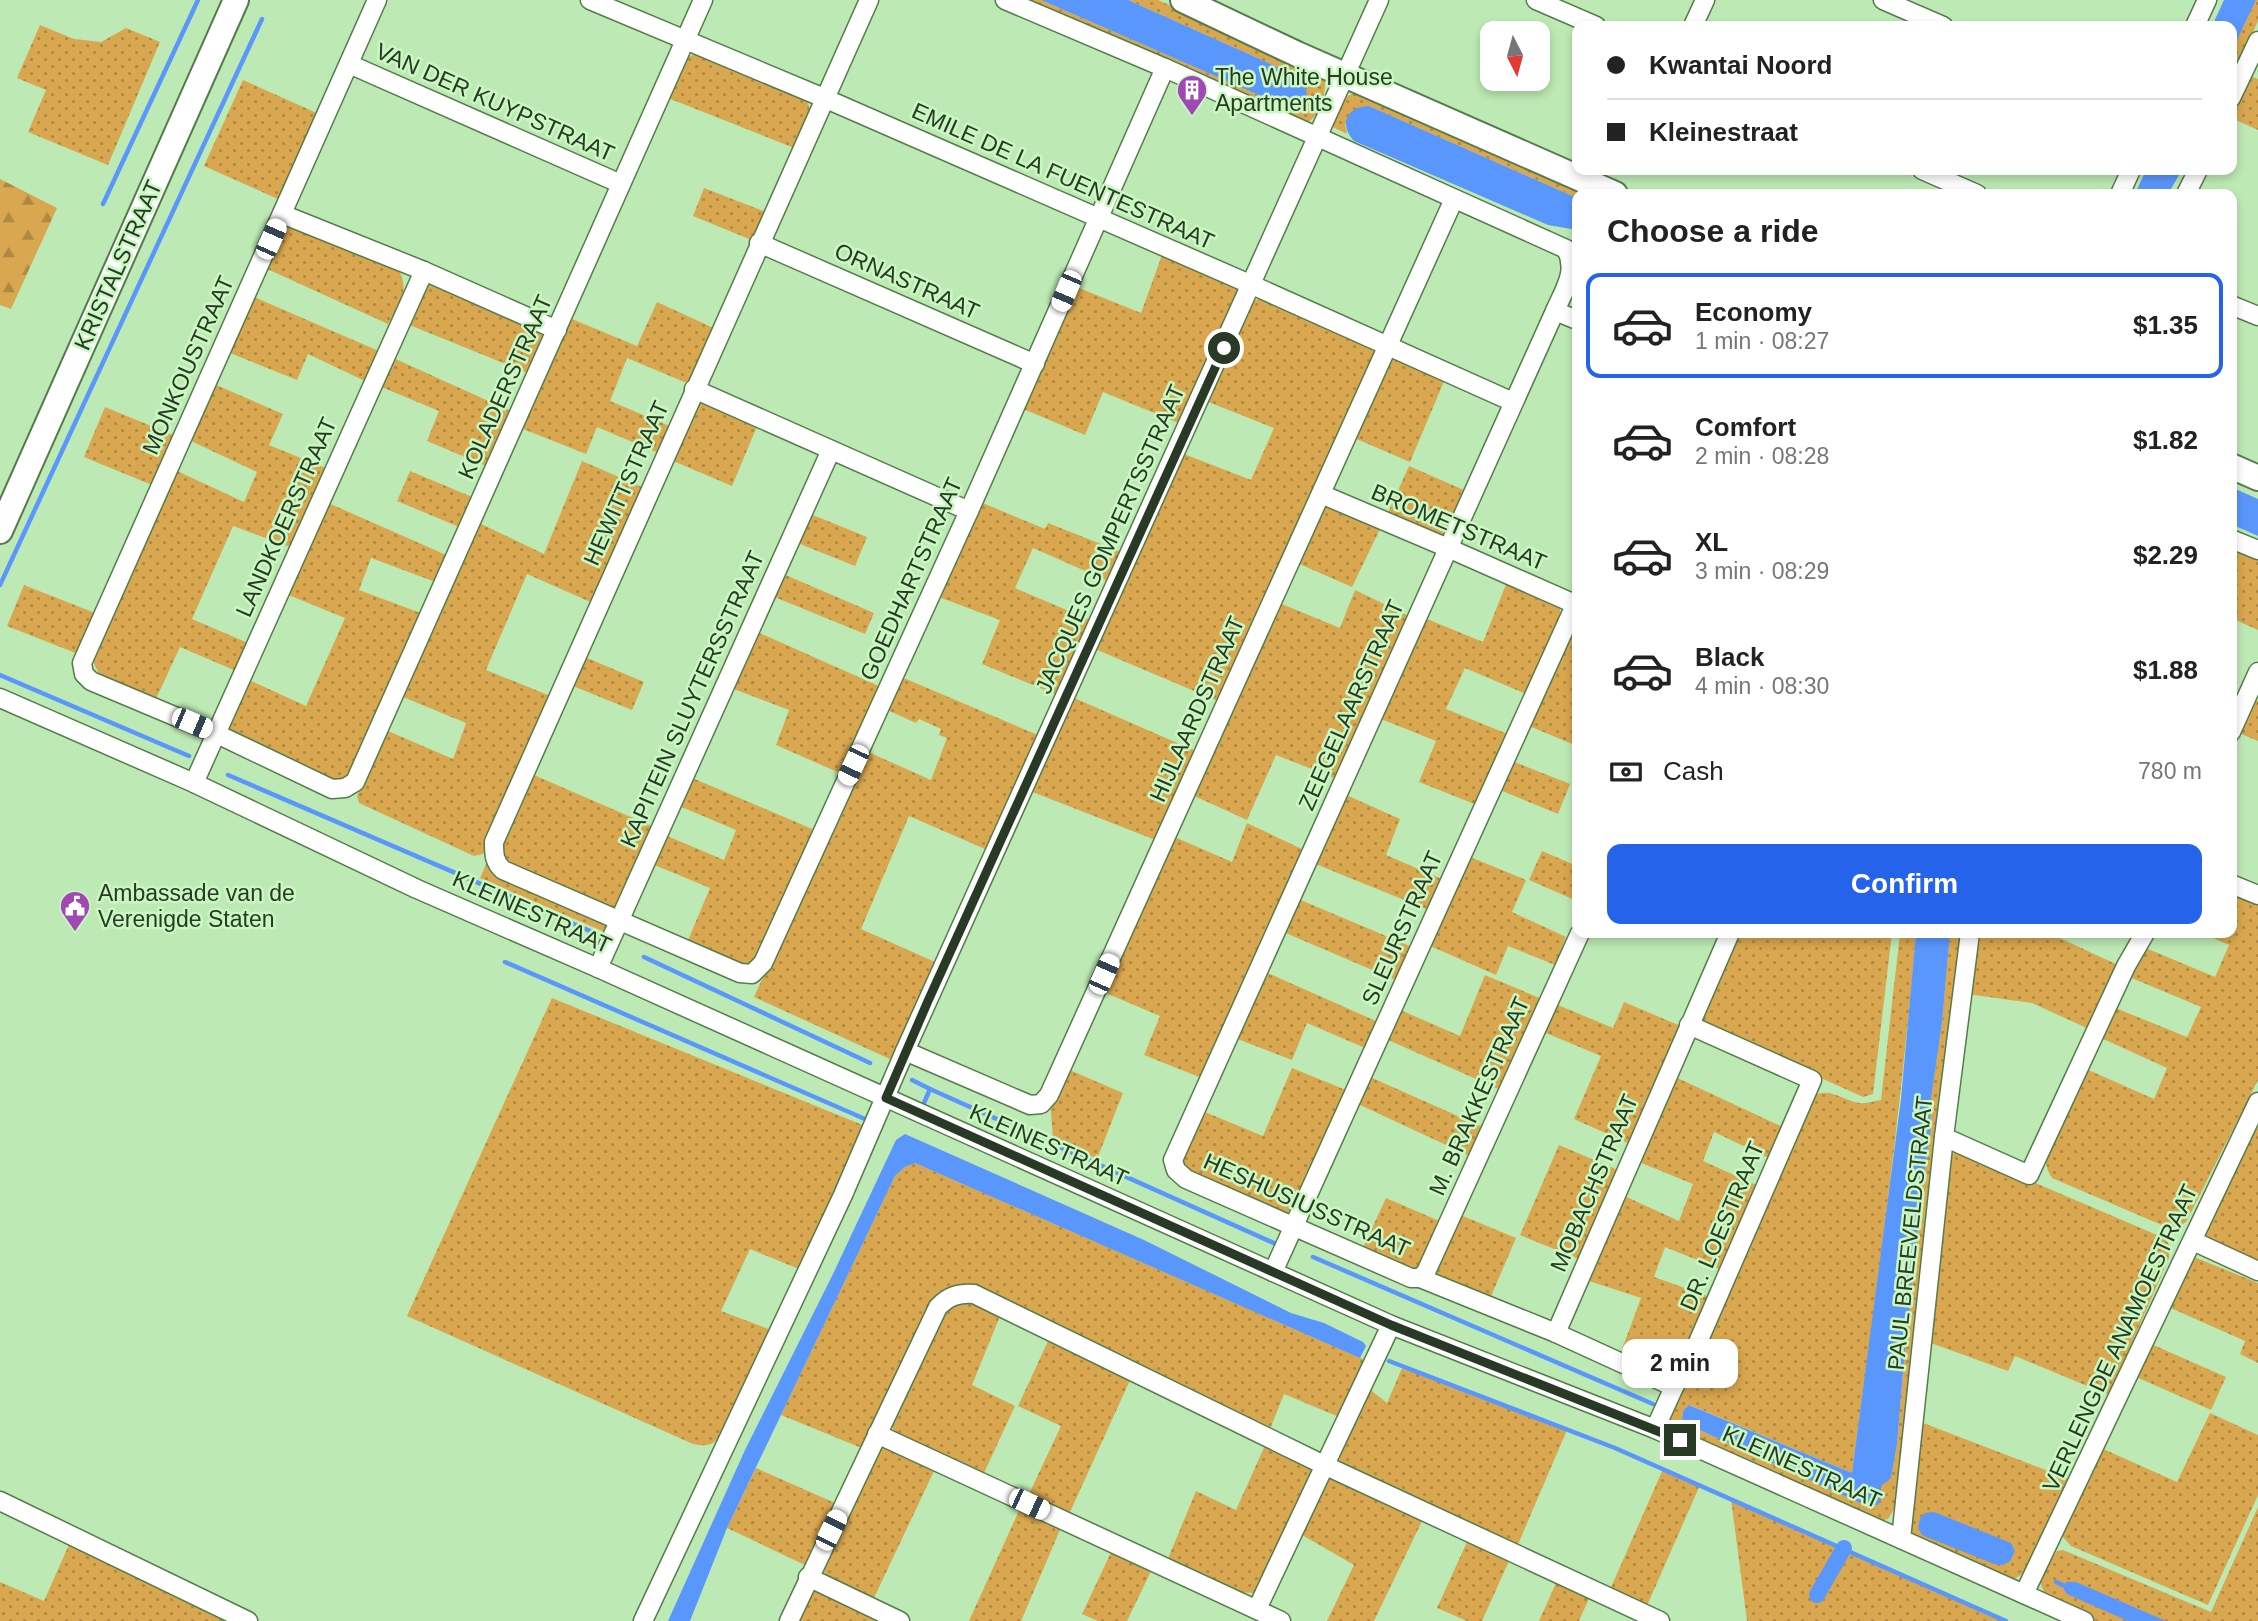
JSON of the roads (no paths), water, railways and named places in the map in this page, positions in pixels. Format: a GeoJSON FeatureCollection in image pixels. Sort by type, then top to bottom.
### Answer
{"type":"FeatureCollection","features":[{"type":"Feature","properties":{"kind":"street","name":"KRISTALSTRAAT"},"geometry":{"type":"LineString","coordinates":[[0,531],[236,0]]}},
{"type":"Feature","properties":{"kind":"street","name":"MONKOUSTRAAT"},"geometry":{"type":"LineString","coordinates":[[217,734],[90,681],[84,674],[82,663],[377,0]]}},
{"type":"Feature","properties":{"kind":"street","name":"EMILE DE LA FUENTESTRAAT"},"geometry":{"type":"LineString","coordinates":[[590,0],[824,98],[1513,402]]}},
{"type":"Feature","properties":{"kind":"street","name":"KOLADERSTRAAT"},"geometry":{"type":"LineString","coordinates":[[217,734],[332,789],[345,788],[355,782],[703,0]]}},
{"type":"Feature","properties":{"kind":"street","name":"HEWITTSTRAAT"},"geometry":{"type":"LineString","coordinates":[[619,919],[503,870],[494,855],[494,842],[869,0]]}},
{"type":"Feature","properties":{"kind":"street"},"geometry":{"type":"LineString","coordinates":[[1004,0],[1166,68],[1454,199]]}},
{"type":"Feature","properties":{"kind":"street","name":"JACQUES GOMPERTSSTRAAT"},"geometry":{"type":"LineString","coordinates":[[643,1621],[886,1098],[1379,0]]}},
{"type":"Feature","properties":{"kind":"street"},"geometry":{"type":"LineString","coordinates":[[1536,0],[1575,8],[1590,21]]}},
{"type":"Feature","properties":{"kind":"street"},"geometry":{"type":"LineString","coordinates":[[1695,21],[1705,0]]}},
{"type":"Feature","properties":{"kind":"street"},"geometry":{"type":"LineString","coordinates":[[1883,0],[1931,21]]}},
{"type":"Feature","properties":{"kind":"street"},"geometry":{"type":"LineString","coordinates":[[2197,21],[2207,0]]}},
{"type":"Feature","properties":{"kind":"street"},"geometry":{"type":"LineString","coordinates":[[1194,2],[1345,75],[1604,189]]}},
{"type":"Feature","properties":{"kind":"street"},"geometry":{"type":"LineString","coordinates":[[2237,85],[2258,41]]}},
{"type":"Feature","properties":{"kind":"street","name":"VAN DER KUYPSTRAAT"},"geometry":{"type":"LineString","coordinates":[[349,64],[621,184]]}},
{"type":"Feature","properties":{"kind":"street","name":"GOEDHARTSTRAAT"},"geometry":{"type":"LineString","coordinates":[[619,919],[740,973],[752,974],[763,963],[1166,68]]}},
{"type":"Feature","properties":{"kind":"street"},"geometry":{"type":"LineString","coordinates":[[1933,175],[1966,189]]}},
{"type":"Feature","properties":{"kind":"street","name":"ZEEGELAARSTRAAT"},"geometry":{"type":"LineString","coordinates":[[1176,1170],[1173,1160],[1572,271],[1572,259],[1566,249],[1454,199]]}},
{"type":"Feature","properties":{"kind":"street","name":"HIJLAARDSTRAAT"},"geometry":{"type":"LineString","coordinates":[[905,1051],[1030,1105],[1041,1104],[1049,1095],[1454,199]]}},
{"type":"Feature","properties":{"kind":"street"},"geometry":{"type":"LineString","coordinates":[[282,214],[424,271],[557,330]]}},
{"type":"Feature","properties":{"kind":"street","name":"ORNASTRAAT"},"geometry":{"type":"LineString","coordinates":[[760,243],[1035,363]]}},
{"type":"Feature","properties":{"kind":"street","name":"LANDKOERSTRAAT"},"geometry":{"type":"LineString","coordinates":[[194,783],[424,271]]}},
{"type":"Feature","properties":{"kind":"street"},"geometry":{"type":"LineString","coordinates":[[2237,307],[2258,316]]}},
{"type":"Feature","properties":{"kind":"street"},"geometry":{"type":"LineString","coordinates":[[1555,311],[1572,318]]}},
{"type":"Feature","properties":{"kind":"street"},"geometry":{"type":"LineString","coordinates":[[694,389],[969,510]]}},
{"type":"Feature","properties":{"kind":"street","name":"KAPITEIN SLUYTERSSTRAAT"},"geometry":{"type":"LineString","coordinates":[[598,968],[831,450]]}},
{"type":"Feature","properties":{"kind":"street"},"geometry":{"type":"LineString","coordinates":[[2237,469],[2258,478]]}},
{"type":"Feature","properties":{"kind":"street","name":"BROMETSTRAAT"},"geometry":{"type":"LineString","coordinates":[[1321,494],[1572,601]]}},
{"type":"Feature","properties":{"kind":"street"},"geometry":{"type":"LineString","coordinates":[[2237,541],[2258,550]]}},
{"type":"Feature","properties":{"kind":"street","name":"SLEURSTRAAT"},"geometry":{"type":"LineString","coordinates":[[1273,1272],[1572,612]]}},
{"type":"Feature","properties":{"kind":"street"},"geometry":{"type":"LineString","coordinates":[[2237,714],[2258,672]]}},
{"type":"Feature","properties":{"kind":"street","name":"KLEINESTRAAT"},"geometry":{"type":"LineString","coordinates":[[0,698],[194,783],[417,889],[1391,1325],[1655,1429],[2084,1621]]}},
{"type":"Feature","properties":{"kind":"street"},"geometry":{"type":"LineString","coordinates":[[2237,886],[2258,895]]}},
{"type":"Feature","properties":{"kind":"street","name":"M. BRAKKESTRAAT"},"geometry":{"type":"LineString","coordinates":[[1420,1278],[1426,1272],[1578,938]]}},
{"type":"Feature","properties":{"kind":"street","name":"MOBACHSTRAAT"},"geometry":{"type":"LineString","coordinates":[[1556,1333],[1728,938]]}},
{"type":"Feature","properties":{"kind":"street","name":"PAUL BREEVELDSTRAAT"},"geometry":{"type":"LineString","coordinates":[[1901,1539],[1944,1137],[1969,938]]}},
{"type":"Feature","properties":{"kind":"street"},"geometry":{"type":"LineString","coordinates":[[1944,1137],[2029,1175],[2126,966],[2142,938]]}},
{"type":"Feature","properties":{"kind":"street","name":"DR. LOESTRAAT"},"geometry":{"type":"LineString","coordinates":[[1655,1429],[1692,1356],[1812,1080],[1689,1025]]}},
{"type":"Feature","properties":{"kind":"street","name":"VERLENGDE ANAMOESTRAAT"},"geometry":{"type":"LineString","coordinates":[[2024,1594],[2258,1102]]}},
{"type":"Feature","properties":{"kind":"street","name":"HESHUSIUSSTRAAT"},"geometry":{"type":"LineString","coordinates":[[1176,1170],[1186,1179],[1411,1278],[1420,1278],[1556,1333]]}},
{"type":"Feature","properties":{"kind":"street"},"geometry":{"type":"LineString","coordinates":[[2193,1241],[2258,1271]]}},
{"type":"Feature","properties":{"kind":"street"},"geometry":{"type":"LineString","coordinates":[[789,1621],[938,1307],[947,1298],[960,1293],[974,1294],[1324,1465],[1660,1621]]}},
{"type":"Feature","properties":{"kind":"street"},"geometry":{"type":"LineString","coordinates":[[1257,1609],[1391,1325]]}},
{"type":"Feature","properties":{"kind":"street"},"geometry":{"type":"LineString","coordinates":[[1556,1333],[1674,1387]]}},
{"type":"Feature","properties":{"kind":"street"},"geometry":{"type":"LineString","coordinates":[[877,1434],[1281,1621]]}},
{"type":"Feature","properties":{"kind":"street"},"geometry":{"type":"LineString","coordinates":[[0,1501],[248,1621]]}},
{"type":"Feature","properties":{"kind":"street"},"geometry":{"type":"LineString","coordinates":[[808,1577],[900,1621]]}},
{"type":"Feature","properties":{"kind":"water"},"geometry":{"type":"Polygon","coordinates":[[[1041,0],[1128,0],[1302,78],[1307,93],[1299,110],[1284,110],[1261,96],[1041,0]]]}},
{"type":"Feature","properties":{"kind":"water"},"geometry":{"type":"Polygon","coordinates":[[[2224,0],[2256,0],[2237,40],[2237,21],[2214,21],[2224,0]]]}},
{"type":"Feature","properties":{"kind":"water"},"geometry":{"type":"Polygon","coordinates":[[[1369,106],[1572,196],[1572,229],[1548,225],[1354,141],[1347,128],[1347,117],[1361,107],[1369,106]]]}},
{"type":"Feature","properties":{"kind":"water"},"geometry":{"type":"Polygon","coordinates":[[[2144,175],[2179,175],[2171,189],[2137,189],[2144,175]]]}},
{"type":"Feature","properties":{"kind":"water"},"geometry":{"type":"Polygon","coordinates":[[[2237,490],[2258,499],[2258,536],[2237,527],[2237,490]]]}},
{"type":"Feature","properties":{"kind":"water"},"geometry":{"type":"Polygon","coordinates":[[[1916,938],[1950,938],[1897,1444],[1891,1478],[1880,1487],[1883,1494],[1878,1505],[1860,1503],[1682,1422],[1683,1411],[1689,1405],[1852,1473],[1901,1099],[1916,938]]]}},
{"type":"Feature","properties":{"kind":"water"},"geometry":{"type":"Polygon","coordinates":[[[905,1134],[1144,1240],[1291,1313],[1324,1323],[1366,1346],[1360,1358],[915,1163],[895,1176],[727,1528],[690,1621],[668,1621],[745,1450],[896,1140],[905,1134]]]}},
{"type":"Feature","properties":{"kind":"water"},"geometry":{"type":"Polygon","coordinates":[[[1934,1512],[2011,1543],[2015,1551],[2010,1561],[2003,1565],[1994,1564],[1922,1535],[1918,1528],[1920,1518],[1925,1513],[1934,1512]]]}},
{"type":"Feature","properties":{"kind":"water"},"geometry":{"type":"Polygon","coordinates":[[[2066,1582],[2076,1582],[2166,1621],[2128,1621],[2067,1594],[2063,1588],[2066,1582]]]}},
{"type":"Feature","properties":{"kind":"waterway"},"geometry":{"type":"LineString","coordinates":[[103,204],[198,0]]}},
{"type":"Feature","properties":{"kind":"waterway"},"geometry":{"type":"LineString","coordinates":[[0,585],[262,19]]}},
{"type":"Feature","properties":{"kind":"waterway"},"geometry":{"type":"LineString","coordinates":[[0,675],[189,756]]}},
{"type":"Feature","properties":{"kind":"waterway"},"geometry":{"type":"LineString","coordinates":[[228,775],[590,931]]}},
{"type":"Feature","properties":{"kind":"waterway"},"geometry":{"type":"LineString","coordinates":[[644,957],[870,1063]]}},
{"type":"Feature","properties":{"kind":"waterway"},"geometry":{"type":"LineString","coordinates":[[505,962],[865,1119]]}},
{"type":"Feature","properties":{"kind":"waterway"},"geometry":{"type":"LineString","coordinates":[[912,1080],[930,1089]]}},
{"type":"Feature","properties":{"kind":"waterway"},"geometry":{"type":"LineString","coordinates":[[924,1103],[930,1089],[1276,1244]]}},
{"type":"Feature","properties":{"kind":"waterway"},"geometry":{"type":"LineString","coordinates":[[1313,1257],[1653,1404]]}},
{"type":"Feature","properties":{"kind":"waterway"},"geometry":{"type":"LineString","coordinates":[[1389,1361],[1615,1448],[2006,1621]]}},
{"type":"Feature","properties":{"kind":"waterway"},"geometry":{"type":"LineString","coordinates":[[1817,1595],[1844,1548]]}},
{"type":"Feature","properties":{"kind":"waterway"},"geometry":{"type":"LineString","coordinates":[[2056,1582],[2069,1588]]}},
{"type":"Feature","properties":{"kind":"place","name":"The White House Apartments"},"geometry":{"type":"Point","coordinates":[1192,117]}},
{"type":"Feature","properties":{"kind":"place","name":"Ambassade van de Verenigde Staten"},"geometry":{"type":"Point","coordinates":[75,933]}}]}
